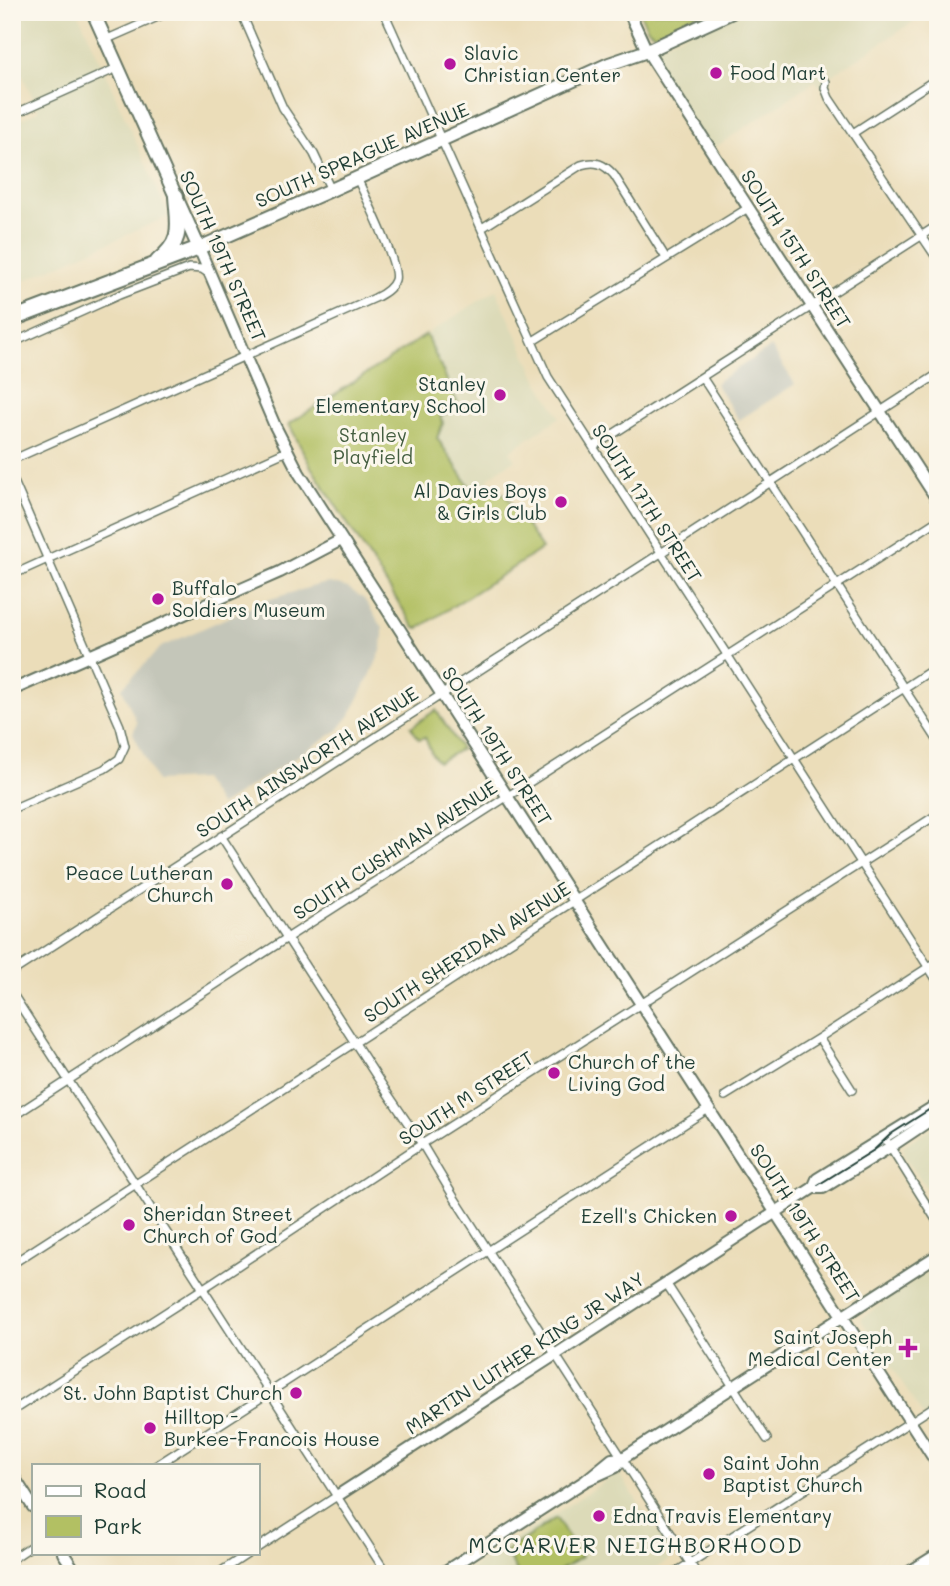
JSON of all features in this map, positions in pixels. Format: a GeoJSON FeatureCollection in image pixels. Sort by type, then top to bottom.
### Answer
{"type":"FeatureCollection","features":[{"type":"Feature","properties":{"kind":"highway"},"geometry":{"type":"LineString","coordinates":[[152,266],[170,251],[177,238],[176,196]]}},
{"type":"Feature","properties":{"kind":"highway"},"geometry":{"type":"LineString","coordinates":[[12,319],[199,248]]}},
{"type":"Feature","properties":{"kind":"main road","name":"SOUTH 19TH STREET"},"geometry":{"type":"LineString","coordinates":[[93,12],[199,248]]}},
{"type":"Feature","properties":{"kind":"main road","name":"SOUTH SPRAGUE AVENUE"},"geometry":{"type":"LineString","coordinates":[[199,248],[608,64],[647,51],[732,12]]}},
{"type":"Feature","properties":{"kind":"street"},"geometry":{"type":"LineString","coordinates":[[105,40],[169,12]]}},
{"type":"Feature","properties":{"kind":"street"},"geometry":{"type":"LineString","coordinates":[[241,12],[283,108],[314,154],[331,190]]}},
{"type":"Feature","properties":{"kind":"street","name":"SOUTH 17TH STREET"},"geometry":{"type":"LineString","coordinates":[[384,12],[548,377],[938,982]]}},
{"type":"Feature","properties":{"kind":"street","name":"SOUTH 15TH STREET"},"geometry":{"type":"LineString","coordinates":[[629,12],[647,51],[938,501]]}},
{"type":"Feature","properties":{"kind":"street"},"geometry":{"type":"LineString","coordinates":[[12,115],[117,68]]}},
{"type":"Feature","properties":{"kind":"street"},"geometry":{"type":"LineString","coordinates":[[853,133],[938,78]]}},
{"type":"Feature","properties":{"kind":"street"},"geometry":{"type":"LineString","coordinates":[[826,82],[827,95],[938,260]]}},
{"type":"Feature","properties":{"kind":"street"},"geometry":{"type":"LineString","coordinates":[[482,228],[581,165],[597,163],[607,168],[614,176],[666,258]]}},
{"type":"Feature","properties":{"kind":"street"},"geometry":{"type":"LineString","coordinates":[[12,460],[387,291],[396,276],[394,264],[357,178]]}},
{"type":"Feature","properties":{"kind":"street"},"geometry":{"type":"LineString","coordinates":[[533,341],[748,208]]}},
{"type":"Feature","properties":{"kind":"street"},"geometry":{"type":"LineString","coordinates":[[593,447],[938,225]]}},
{"type":"Feature","properties":{"kind":"street","name":"SOUTH 19TH STREET"},"geometry":{"type":"LineString","coordinates":[[199,248],[287,452],[306,485],[938,1465]]}},
{"type":"Feature","properties":{"kind":"street"},"geometry":{"type":"LineString","coordinates":[[12,343],[119,295],[189,268],[202,269],[211,275]]}},
{"type":"Feature","properties":{"kind":"street","name":"SOUTH AINSWORTH AVENUE"},"geometry":{"type":"LineString","coordinates":[[12,972],[938,374]]}},
{"type":"Feature","properties":{"kind":"street"},"geometry":{"type":"LineString","coordinates":[[702,377],[938,741]]}},
{"type":"Feature","properties":{"kind":"street"},"geometry":{"type":"LineString","coordinates":[[12,575],[287,452]]}},
{"type":"Feature","properties":{"kind":"street"},"geometry":{"type":"LineString","coordinates":[[12,477],[125,742],[125,750],[119,759],[104,769],[12,809]]}},
{"type":"Feature","properties":{"kind":"street","name":"SOUTH CUSHMAN AVENUE"},"geometry":{"type":"LineString","coordinates":[[12,1117],[938,520]]}},
{"type":"Feature","properties":{"kind":"street"},"geometry":{"type":"LineString","coordinates":[[12,690],[280,572],[341,540]]}},
{"type":"Feature","properties":{"kind":"street","name":"SOUTH SHERIDAN AVENUE"},"geometry":{"type":"LineString","coordinates":[[12,1264],[938,666]]}},
{"type":"Feature","properties":{"kind":"street","name":"SOUTH M STREET"},"geometry":{"type":"LineString","coordinates":[[12,1411],[422,1144],[938,814]]}},
{"type":"Feature","properties":{"kind":"street"},"geometry":{"type":"LineString","coordinates":[[221,836],[697,1574]]}},
{"type":"Feature","properties":{"kind":"street"},"geometry":{"type":"LineString","coordinates":[[726,1096],[938,961]]}},
{"type":"Feature","properties":{"kind":"street"},"geometry":{"type":"LineString","coordinates":[[12,993],[387,1574]]}},
{"type":"Feature","properties":{"kind":"street"},"geometry":{"type":"LineString","coordinates":[[819,1038],[852,1090]]}},
{"type":"Feature","properties":{"kind":"street","name":"MARTIN LUTHER KING JR WAY"},"geometry":{"type":"LineString","coordinates":[[813,1188],[817,1179],[938,1104]]}},
{"type":"Feature","properties":{"kind":"street"},"geometry":{"type":"LineString","coordinates":[[159,1464],[708,1109]]}},
{"type":"Feature","properties":{"kind":"street","name":"MARTIN LUTHER KING JR WAY"},"geometry":{"type":"LineString","coordinates":[[259,1547],[813,1188],[823,1188],[938,1115]]}},
{"type":"Feature","properties":{"kind":"street"},"geometry":{"type":"LineString","coordinates":[[884,1137],[938,1223]]}},
{"type":"Feature","properties":{"kind":"street"},"geometry":{"type":"LineString","coordinates":[[442,1574],[584,1482],[612,1460],[623,1458],[938,1255]]}},
{"type":"Feature","properties":{"kind":"street"},"geometry":{"type":"LineString","coordinates":[[666,1283],[767,1439]]}},
{"type":"Feature","properties":{"kind":"street"},"geometry":{"type":"LineString","coordinates":[[673,1574],[938,1404]]}},
{"type":"Feature","properties":{"kind":"street"},"geometry":{"type":"LineString","coordinates":[[12,1474],[32,1505]]}},
{"type":"Feature","properties":{"kind":"street"},"geometry":{"type":"LineString","coordinates":[[12,1559],[32,1546]]}},
{"type":"Feature","properties":{"kind":"street"},"geometry":{"type":"LineString","coordinates":[[906,1574],[938,1553]]}},
{"type":"Feature","properties":{"kind":"street"},"geometry":{"type":"LineString","coordinates":[[64,1554],[77,1574]]}},
{"type":"Feature","properties":{"kind":"street"},"geometry":{"type":"LineString","coordinates":[[217,1574],[247,1554]]}},
{"type":"Feature","properties":{"kind":"shaded area"},"geometry":{"type":"Polygon","coordinates":[[[12,12],[78,12],[169,216],[12,286],[12,123],[39,111],[12,54],[12,12]]]}},
{"type":"Feature","properties":{"kind":"shaded area"},"geometry":{"type":"Polygon","coordinates":[[[732,12],[928,12],[831,76],[826,82],[826,91],[815,81],[711,150],[647,51],[732,12]]]}},
{"type":"Feature","properties":{"kind":"shaded area","name":"Stanley Elementary School"},"geometry":{"type":"Polygon","coordinates":[[[496,290],[539,383],[560,417],[510,451],[515,459],[488,478],[494,489],[481,493],[470,488],[437,438],[443,423],[439,416],[459,406],[426,335],[496,290]]]}},
{"type":"Feature","properties":{"kind":"shaded area"},"geometry":{"type":"Polygon","coordinates":[[[771,347],[795,384],[739,420],[715,383],[771,347]]]}},
{"type":"Feature","properties":{"kind":"shaded area"},"geometry":{"type":"Polygon","coordinates":[[[330,583],[348,588],[364,599],[383,628],[381,651],[370,676],[350,715],[338,730],[220,806],[202,779],[156,781],[133,733],[137,723],[122,688],[161,647],[267,600],[330,583]]]}},
{"type":"Feature","properties":{"kind":"shaded area"},"geometry":{"type":"Polygon","coordinates":[[[938,1123],[938,1205],[905,1157],[903,1146],[938,1123]]]}},
{"type":"Feature","properties":{"kind":"shaded area","name":"Saint Joseph Medical Center"},"geometry":{"type":"Polygon","coordinates":[[[938,1268],[938,1439],[861,1320],[912,1282],[938,1268]]]}},
{"type":"Feature","properties":{"kind":"shaded area","name":"Edna Travis Elementary"},"geometry":{"type":"Polygon","coordinates":[[[616,1474],[621,1476],[674,1557],[647,1574],[462,1574],[616,1474]]]}},
{"type":"Feature","properties":{"kind":"green space"},"geometry":{"type":"Polygon","coordinates":[[[639,12],[702,12],[654,34],[648,29],[639,12]]]}},
{"type":"Feature","properties":{"kind":"green space","name":"Stanley Playfield"},"geometry":{"type":"Polygon","coordinates":[[[426,335],[459,406],[440,416],[443,423],[437,438],[470,487],[481,493],[494,489],[497,493],[505,494],[542,549],[419,628],[415,628],[311,467],[289,424],[426,335]]]}},
{"type":"Feature","properties":{"kind":"green space"},"geometry":{"type":"Polygon","coordinates":[[[436,710],[461,749],[438,762],[425,737],[419,739],[411,727],[436,710]]]}},
{"type":"Feature","properties":{"kind":"green space"},"geometry":{"type":"Polygon","coordinates":[[[556,1518],[581,1557],[559,1571],[561,1574],[519,1574],[505,1552],[556,1518]]]}},
{"type":"Feature","properties":{"kind":"tram line"},"geometry":{"type":"LineString","coordinates":[[818,1185],[874,1150],[891,1134],[938,1104]]}},
{"type":"Feature","properties":{"kind":"place","name":"Slavic Christian Center"},"geometry":{"type":"Point","coordinates":[450,64]}},
{"type":"Feature","properties":{"kind":"place","name":"Food Mart"},"geometry":{"type":"Point","coordinates":[716,73]}},
{"type":"Feature","properties":{"kind":"place","name":"Stanley Elementary School"},"geometry":{"type":"Point","coordinates":[500,395]}},
{"type":"Feature","properties":{"kind":"place","name":"Al Davies Boys & Girls Club"},"geometry":{"type":"Point","coordinates":[561,502]}},
{"type":"Feature","properties":{"kind":"place","name":"Buffalo Soldiers Museum"},"geometry":{"type":"Point","coordinates":[158,599]}},
{"type":"Feature","properties":{"kind":"place","name":"Peace Lutheran Church"},"geometry":{"type":"Point","coordinates":[227,884]}},
{"type":"Feature","properties":{"kind":"place","name":"Church of the Living God"},"geometry":{"type":"Point","coordinates":[554,1073]}},
{"type":"Feature","properties":{"kind":"place","name":"Ezell's Chicken"},"geometry":{"type":"Point","coordinates":[731,1216]}},
{"type":"Feature","properties":{"kind":"place","name":"Sheridan Street Church of God"},"geometry":{"type":"Point","coordinates":[129,1225]}},
{"type":"Feature","properties":{"kind":"place","name":"Saint Joseph Medical Center"},"geometry":{"type":"Point","coordinates":[908,1348]}},
{"type":"Feature","properties":{"kind":"place","name":"St. John Baptist Church"},"geometry":{"type":"Point","coordinates":[296,1393]}},
{"type":"Feature","properties":{"kind":"place","name":"Hilltop - Burkee-Francois House"},"geometry":{"type":"Point","coordinates":[150,1428]}},
{"type":"Feature","properties":{"kind":"place","name":"Saint John Baptist Church"},"geometry":{"type":"Point","coordinates":[709,1474]}},
{"type":"Feature","properties":{"kind":"place","name":"Edna Travis Elementary"},"geometry":{"type":"Point","coordinates":[599,1516]}},
{"type":"Feature","properties":{"kind":"district","name":"MCCARVER NEIGHBORHOOD"},"geometry":{"type":"Point","coordinates":[636,1546]}}]}
